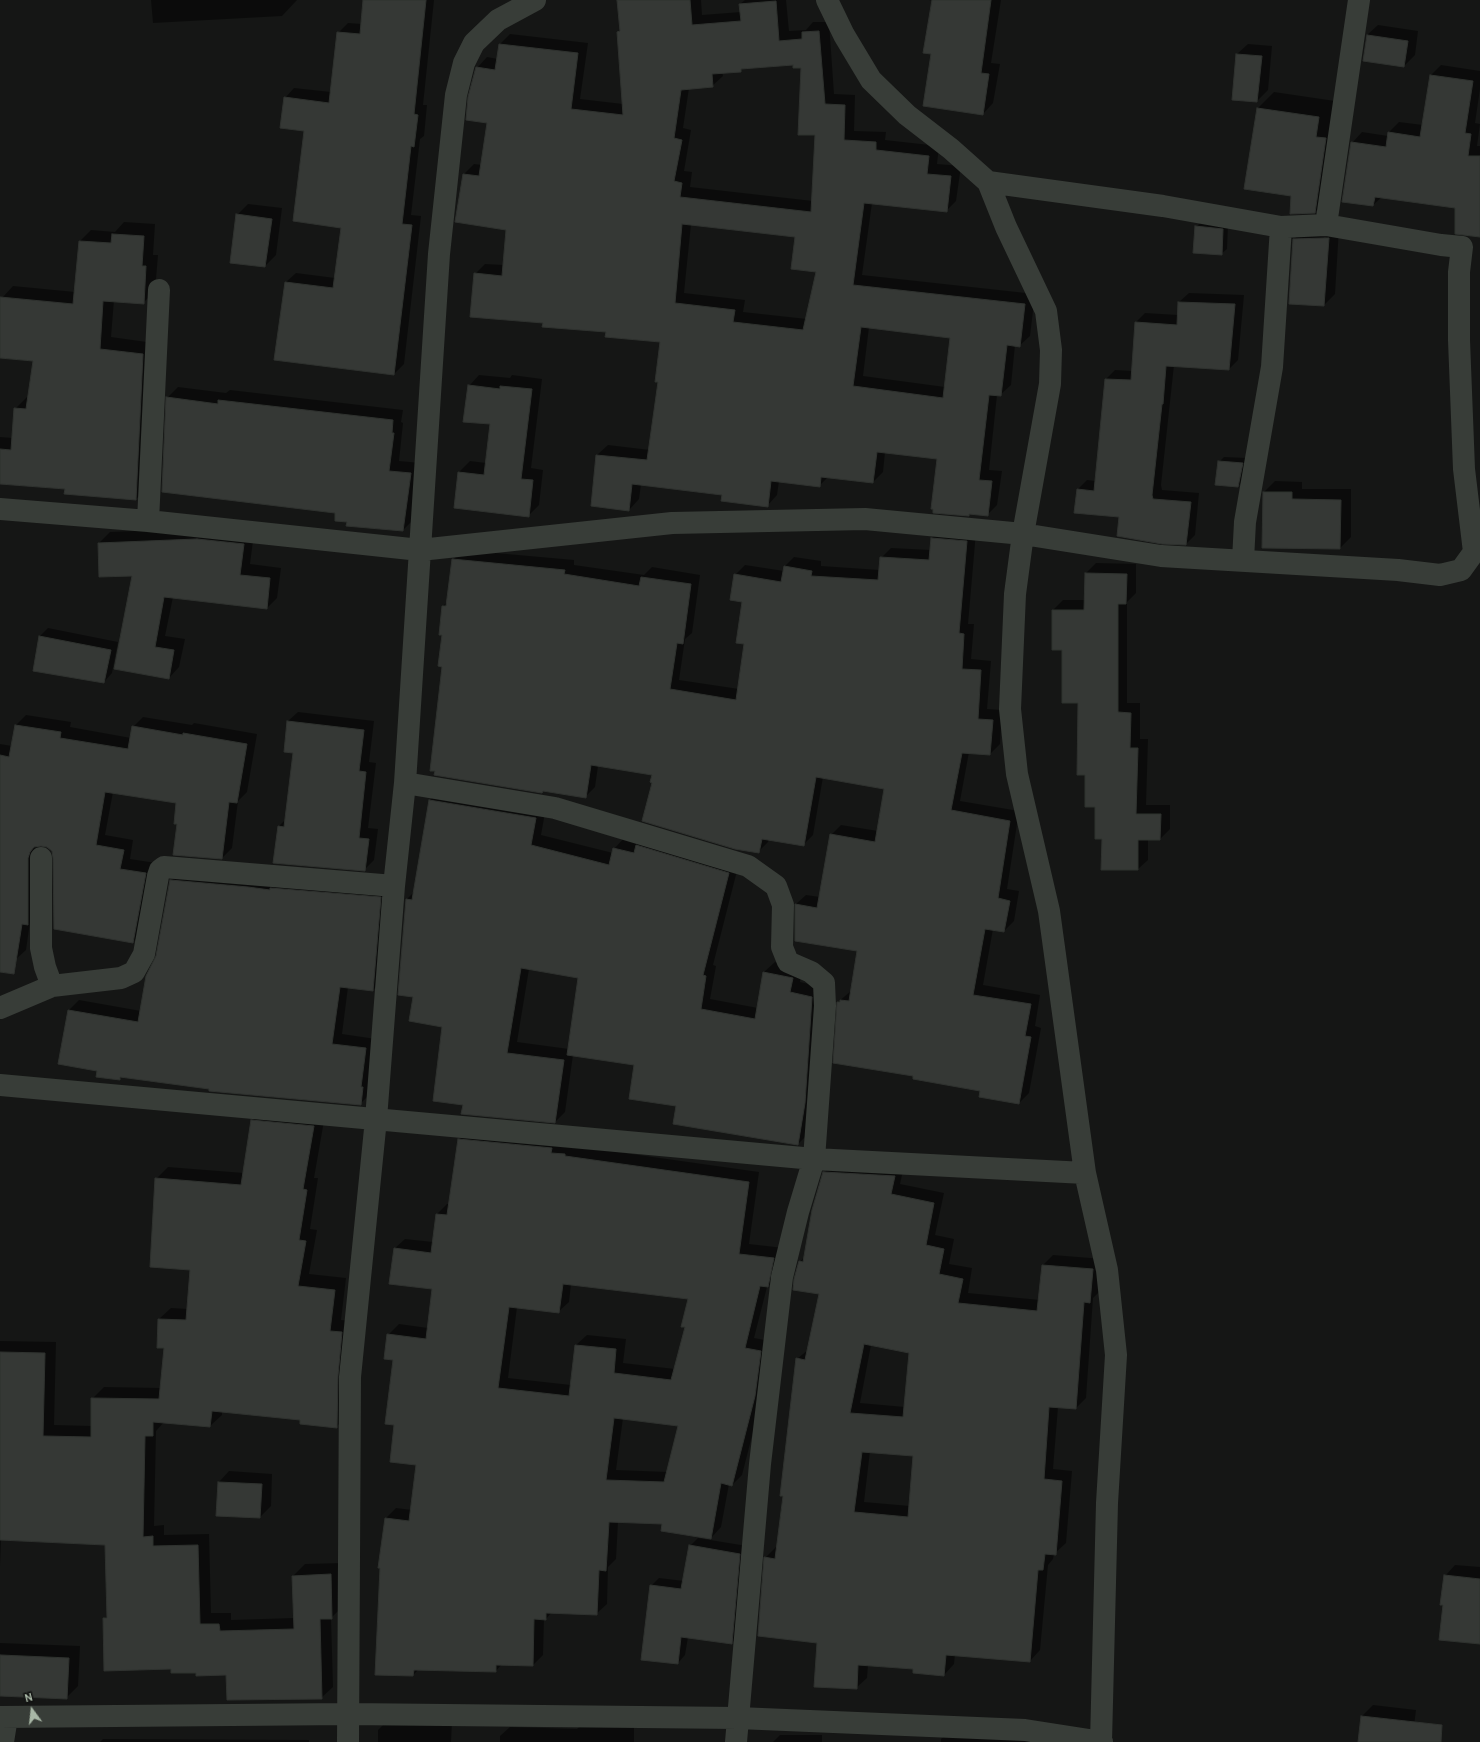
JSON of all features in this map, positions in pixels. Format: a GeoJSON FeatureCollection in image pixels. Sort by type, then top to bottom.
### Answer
{"type":"FeatureCollection","features":[{"type":"Feature","properties":{"kind":"street"},"geometry":{"type":"LineString","coordinates":[[348,1742],[350,1377],[376,1119],[394,886],[405,783],[439,254],[456,95],[464,63],[474,43],[498,20],[535,0]]}},
{"type":"Feature","properties":{"kind":"street"},"geometry":{"type":"LineString","coordinates":[[3,1742],[3,1717],[348,1714],[738,1718],[1025,1730],[1101,1742],[1107,1503],[1116,1355],[1107,1270],[1086,1173],[1049,911],[1017,774],[1010,709],[1015,594],[1023,534],[1050,384],[1051,350],[1046,311],[1006,227],[988,182],[950,149],[907,115],[871,80],[844,35],[827,0]]}},
{"type":"Feature","properties":{"kind":"street"},"geometry":{"type":"LineString","coordinates":[[1326,225],[1359,0]]}},
{"type":"Feature","properties":{"kind":"street"},"geometry":{"type":"LineString","coordinates":[[0,509],[148,521],[420,550],[672,523],[865,519],[1023,534],[1161,556],[1398,570],[1440,575],[1461,570],[1474,552],[1464,469],[1459,340],[1460,272],[1471,247],[1441,245],[1326,225],[1281,227],[1163,206],[988,182]]}},
{"type":"Feature","properties":{"kind":"street"},"geometry":{"type":"LineString","coordinates":[[1243,560],[1245,522],[1272,367],[1281,227]]}},
{"type":"Feature","properties":{"kind":"street"},"geometry":{"type":"LineString","coordinates":[[148,521],[159,290]]}},
{"type":"Feature","properties":{"kind":"street"},"geometry":{"type":"LineString","coordinates":[[405,783],[555,808],[748,866],[776,886],[783,905],[782,947],[788,962],[811,972],[824,983],[825,1006],[814,1159],[798,1212],[782,1277],[760,1464],[736,1742]]}},
{"type":"Feature","properties":{"kind":"street"},"geometry":{"type":"LineString","coordinates":[[41,858],[41,948],[45,967],[52,986]]}},
{"type":"Feature","properties":{"kind":"street"},"geometry":{"type":"LineString","coordinates":[[0,1008],[52,986],[121,978],[134,972],[144,954],[158,876],[160,870],[164,867],[394,886]]}},
{"type":"Feature","properties":{"kind":"street"},"geometry":{"type":"LineString","coordinates":[[0,1085],[814,1159],[1086,1173]]}},
{"type":"Feature","properties":{"kind":"building"},"geometry":{"type":"Polygon","coordinates":[[[363,0],[426,0],[414,114],[418,115],[414,147],[411,146],[402,224],[412,225],[394,375],[274,360],[285,282],[333,288],[341,228],[293,221],[304,131],[280,128],[284,97],[329,103],[337,32],[360,34],[363,0]]]}},
{"type":"Feature","properties":{"kind":"building"},"geometry":{"type":"Polygon","coordinates":[[[617,0],[690,0],[692,25],[741,21],[739,4],[776,1],[779,41],[802,39],[802,32],[819,31],[825,104],[845,105],[844,140],[876,142],[876,150],[929,156],[927,174],[951,176],[947,212],[864,203],[853,285],[1025,304],[1020,347],[1007,345],[1001,396],[989,395],[979,480],[992,481],[988,516],[933,513],[933,509],[931,509],[937,459],[877,452],[873,483],[821,477],[820,487],[771,481],[768,507],[721,501],[722,495],[632,484],[629,511],[591,506],[596,455],[647,460],[658,382],[655,382],[660,342],[605,337],[606,332],[542,327],[543,323],[470,317],[474,273],[502,276],[506,230],[455,222],[463,174],[479,176],[487,123],[466,120],[468,97],[476,67],[495,70],[499,44],[578,53],[571,109],[623,115],[617,32],[620,31],[617,0]],[[793,65],[741,69],[741,72],[712,74],[713,87],[681,90],[674,138],[682,140],[674,181],[682,183],[680,197],[811,212],[815,135],[798,135],[801,68],[793,68],[793,65]],[[682,224],[675,303],[735,310],[733,322],[803,330],[816,272],[791,269],[795,237],[682,224]],[[861,327],[853,386],[943,398],[950,338],[861,327]]]}},
{"type":"Feature","properties":{"kind":"building"},"geometry":{"type":"Polygon","coordinates":[[[932,0],[991,0],[981,73],[989,74],[983,115],[923,106],[931,54],[923,53],[932,0]]]}},
{"type":"Feature","properties":{"kind":"building"},"geometry":{"type":"Polygon","coordinates":[[[1367,35],[1408,41],[1404,67],[1363,61],[1367,35]]]}},
{"type":"Feature","properties":{"kind":"building"},"geometry":{"type":"Polygon","coordinates":[[[1236,54],[1262,56],[1257,102],[1232,100],[1236,54]]]}},
{"type":"Feature","properties":{"kind":"building"},"geometry":{"type":"Polygon","coordinates":[[[1430,75],[1473,81],[1465,133],[1471,134],[1468,156],[1480,156],[1480,237],[1455,234],[1455,208],[1375,197],[1373,206],[1342,202],[1351,142],[1386,147],[1388,132],[1420,137],[1430,75]]]}},
{"type":"Feature","properties":{"kind":"building"},"geometry":{"type":"Polygon","coordinates":[[[1257,108],[1319,117],[1316,137],[1326,138],[1315,213],[1290,214],[1291,196],[1244,189],[1257,108]]]}},
{"type":"Feature","properties":{"kind":"building"},"geometry":{"type":"Polygon","coordinates":[[[236,214],[272,219],[265,267],[230,263],[236,214]]]}},
{"type":"Feature","properties":{"kind":"building"},"geometry":{"type":"Polygon","coordinates":[[[1195,226],[1223,229],[1222,255],[1193,253],[1195,226]]]}},
{"type":"Feature","properties":{"kind":"building"},"geometry":{"type":"Polygon","coordinates":[[[112,234],[144,236],[142,266],[146,266],[144,304],[103,301],[100,349],[143,354],[136,500],[64,494],[65,489],[0,484],[0,449],[11,450],[14,408],[26,409],[33,361],[0,358],[0,297],[73,304],[79,241],[111,243],[112,234]]]}},
{"type":"Feature","properties":{"kind":"building"},"geometry":{"type":"Polygon","coordinates":[[[1329,238],[1324,306],[1289,304],[1293,239],[1329,238]]]}},
{"type":"Feature","properties":{"kind":"building"},"geometry":{"type":"Polygon","coordinates":[[[1178,302],[1235,304],[1229,370],[1166,366],[1152,495],[1153,499],[1191,502],[1186,545],[1162,544],[1117,536],[1119,517],[1074,513],[1077,489],[1094,491],[1105,379],[1131,380],[1135,322],[1177,325],[1178,302]]]}},
{"type":"Feature","properties":{"kind":"building"},"geometry":{"type":"Polygon","coordinates":[[[468,385],[500,389],[500,386],[532,389],[521,479],[533,480],[529,517],[454,508],[458,472],[484,475],[490,424],[463,422],[468,385]]]}},
{"type":"Feature","properties":{"kind":"building"},"geometry":{"type":"Polygon","coordinates":[[[166,397],[218,404],[218,400],[393,420],[392,433],[394,433],[389,471],[411,473],[403,531],[346,526],[347,522],[335,521],[335,513],[162,492],[166,397]]]}},
{"type":"Feature","properties":{"kind":"building"},"geometry":{"type":"Polygon","coordinates":[[[1218,461],[1243,463],[1238,487],[1215,485],[1218,461]]]}},
{"type":"Feature","properties":{"kind":"building"},"geometry":{"type":"Polygon","coordinates":[[[1263,492],[1292,492],[1292,499],[1341,500],[1340,549],[1262,548],[1263,492]]]}},
{"type":"Feature","properties":{"kind":"building"},"geometry":{"type":"Polygon","coordinates":[[[931,538],[967,541],[959,633],[964,634],[962,669],[981,670],[978,719],[993,720],[990,755],[962,753],[951,810],[1010,821],[998,898],[1010,901],[1004,932],[985,929],[973,995],[1031,1004],[1025,1036],[1031,1037],[1019,1104],[979,1097],[980,1091],[913,1079],[913,1076],[833,1063],[837,1002],[840,1002],[840,1000],[849,1001],[857,951],[795,941],[795,904],[817,908],[830,834],[875,842],[884,789],[816,777],[804,846],[762,839],[759,853],[735,849],[642,821],[652,783],[650,782],[652,775],[591,765],[586,798],[543,791],[542,793],[434,775],[435,771],[430,771],[442,667],[438,666],[442,635],[439,635],[442,606],[446,606],[452,559],[565,570],[564,574],[639,586],[641,577],[691,584],[683,644],[677,643],[670,689],[736,700],[744,644],[736,643],[742,602],[730,600],[734,574],[781,582],[784,566],[812,571],[811,576],[878,580],[880,557],[929,560],[931,538]]]}},
{"type":"Feature","properties":{"kind":"building"},"geometry":{"type":"Polygon","coordinates":[[[197,539],[244,544],[240,575],[270,578],[267,609],[164,597],[155,647],[174,650],[169,679],[114,669],[132,576],[99,577],[98,543],[197,539]]]}},
{"type":"Feature","properties":{"kind":"building"},"geometry":{"type":"Polygon","coordinates":[[[1085,573],[1127,574],[1126,604],[1118,604],[1118,712],[1131,713],[1130,748],[1138,748],[1136,814],[1161,814],[1160,840],[1138,840],[1138,870],[1101,870],[1102,839],[1095,839],[1095,807],[1085,807],[1085,775],[1077,775],[1078,703],[1062,703],[1062,650],[1052,650],[1052,610],[1084,610],[1085,573]]]}},
{"type":"Feature","properties":{"kind":"building"},"geometry":{"type":"Polygon","coordinates":[[[39,636],[111,650],[104,683],[33,671],[39,636]]]}},
{"type":"Feature","properties":{"kind":"building"},"geometry":{"type":"Polygon","coordinates":[[[287,721],[364,730],[359,771],[366,772],[359,838],[369,839],[365,871],[273,863],[278,826],[284,827],[293,753],[284,752],[287,721]]]}},
{"type":"Feature","properties":{"kind":"building"},"geometry":{"type":"Polygon","coordinates":[[[15,725],[61,732],[60,738],[128,749],[132,726],[247,744],[237,803],[229,802],[222,859],[173,855],[177,824],[174,824],[176,803],[105,792],[96,845],[124,850],[120,869],[146,873],[133,943],[54,929],[52,851],[47,847],[34,847],[28,858],[28,925],[22,924],[14,974],[0,972],[0,755],[9,757],[15,725]]]}},
{"type":"Feature","properties":{"kind":"building"},"geometry":{"type":"Polygon","coordinates":[[[429,800],[536,818],[531,845],[609,865],[613,848],[634,853],[636,845],[729,873],[703,975],[706,976],[701,1009],[755,1019],[763,972],[793,978],[790,992],[812,997],[805,1103],[798,1145],[673,1124],[676,1106],[629,1099],[634,1065],[567,1055],[578,978],[521,968],[507,1053],[564,1060],[555,1123],[461,1114],[463,1105],[433,1101],[442,1027],[409,1021],[413,997],[398,995],[406,899],[412,900],[429,800]]]}},
{"type":"Feature","properties":{"kind":"building"},"geometry":{"type":"Polygon","coordinates":[[[170,880],[270,890],[270,888],[381,897],[373,991],[340,987],[332,1044],[366,1048],[361,1087],[363,1087],[361,1105],[209,1091],[209,1089],[120,1077],[120,1080],[96,1077],[97,1071],[58,1064],[68,1010],[138,1022],[146,976],[156,956],[170,880]]]}},
{"type":"Feature","properties":{"kind":"building"},"geometry":{"type":"Polygon","coordinates":[[[251,1120],[314,1126],[303,1189],[307,1190],[299,1240],[306,1241],[298,1286],[335,1290],[330,1331],[342,1332],[338,1376],[337,1428],[300,1424],[300,1420],[212,1411],[210,1427],[153,1422],[153,1436],[145,1436],[143,1537],[153,1536],[153,1546],[198,1545],[200,1624],[219,1624],[220,1631],[294,1629],[292,1576],[331,1574],[332,1619],[320,1619],[322,1699],[227,1700],[226,1675],[196,1676],[196,1673],[171,1673],[171,1669],[104,1671],[103,1618],[107,1618],[105,1545],[0,1540],[0,1352],[45,1353],[43,1436],[91,1437],[91,1398],[159,1399],[164,1348],[157,1348],[158,1319],[186,1320],[190,1270],[150,1267],[155,1178],[241,1185],[251,1120]]]}},
{"type":"Feature","properties":{"kind":"building"},"geometry":{"type":"Polygon","coordinates":[[[458,1139],[552,1148],[551,1153],[565,1154],[565,1156],[749,1182],[739,1254],[774,1258],[768,1287],[760,1286],[745,1348],[761,1351],[755,1396],[732,1486],[721,1483],[711,1539],[661,1531],[662,1524],[609,1522],[606,1571],[599,1570],[597,1615],[546,1613],[546,1620],[534,1619],[533,1666],[496,1665],[496,1672],[414,1670],[413,1676],[375,1675],[380,1568],[378,1568],[385,1518],[409,1521],[416,1465],[390,1462],[394,1425],[385,1424],[393,1360],[384,1359],[387,1334],[426,1339],[432,1289],[389,1284],[394,1248],[431,1253],[436,1214],[447,1215],[458,1139]],[[563,1284],[559,1313],[509,1307],[498,1388],[569,1396],[575,1345],[616,1349],[614,1373],[671,1380],[685,1327],[681,1327],[688,1299],[563,1284]],[[614,1418],[606,1480],[664,1482],[678,1426],[614,1418]]]}},
{"type":"Feature","properties":{"kind":"building"},"geometry":{"type":"Polygon","coordinates":[[[823,1172],[895,1176],[891,1194],[934,1203],[926,1245],[944,1249],[939,1274],[963,1279],[958,1303],[1037,1311],[1042,1265],[1093,1269],[1090,1303],[1084,1302],[1076,1409],[1049,1407],[1044,1479],[1062,1481],[1056,1555],[1045,1554],[1043,1570],[1038,1570],[1030,1662],[946,1655],[944,1676],[913,1673],[913,1669],[858,1665],[857,1689],[814,1687],[817,1643],[758,1636],[764,1557],[775,1559],[783,1496],[780,1496],[796,1358],[805,1360],[819,1294],[793,1290],[794,1279],[799,1261],[803,1262],[812,1210],[823,1172]],[[864,1344],[850,1413],[903,1417],[909,1353],[864,1344]],[[862,1452],[854,1512],[908,1517],[913,1456],[862,1452]]]}},
{"type":"Feature","properties":{"kind":"building"},"geometry":{"type":"Polygon","coordinates":[[[218,1482],[262,1484],[260,1518],[216,1516],[218,1482]]]}},
{"type":"Feature","properties":{"kind":"building"},"geometry":{"type":"Polygon","coordinates":[[[689,1545],[740,1554],[732,1644],[681,1637],[678,1664],[641,1660],[650,1585],[681,1589],[689,1545]]]}},
{"type":"Feature","properties":{"kind":"building"},"geometry":{"type":"Polygon","coordinates":[[[1444,1575],[1480,1579],[1480,1644],[1439,1640],[1443,1605],[1440,1605],[1444,1575]]]}},
{"type":"Feature","properties":{"kind":"building"},"geometry":{"type":"Polygon","coordinates":[[[0,1655],[69,1658],[67,1699],[0,1696],[0,1655]]]}},
{"type":"Feature","properties":{"kind":"building"},"geometry":{"type":"Polygon","coordinates":[[[1361,1716],[1442,1725],[1441,1742],[1358,1742],[1361,1716]]]}}]}
